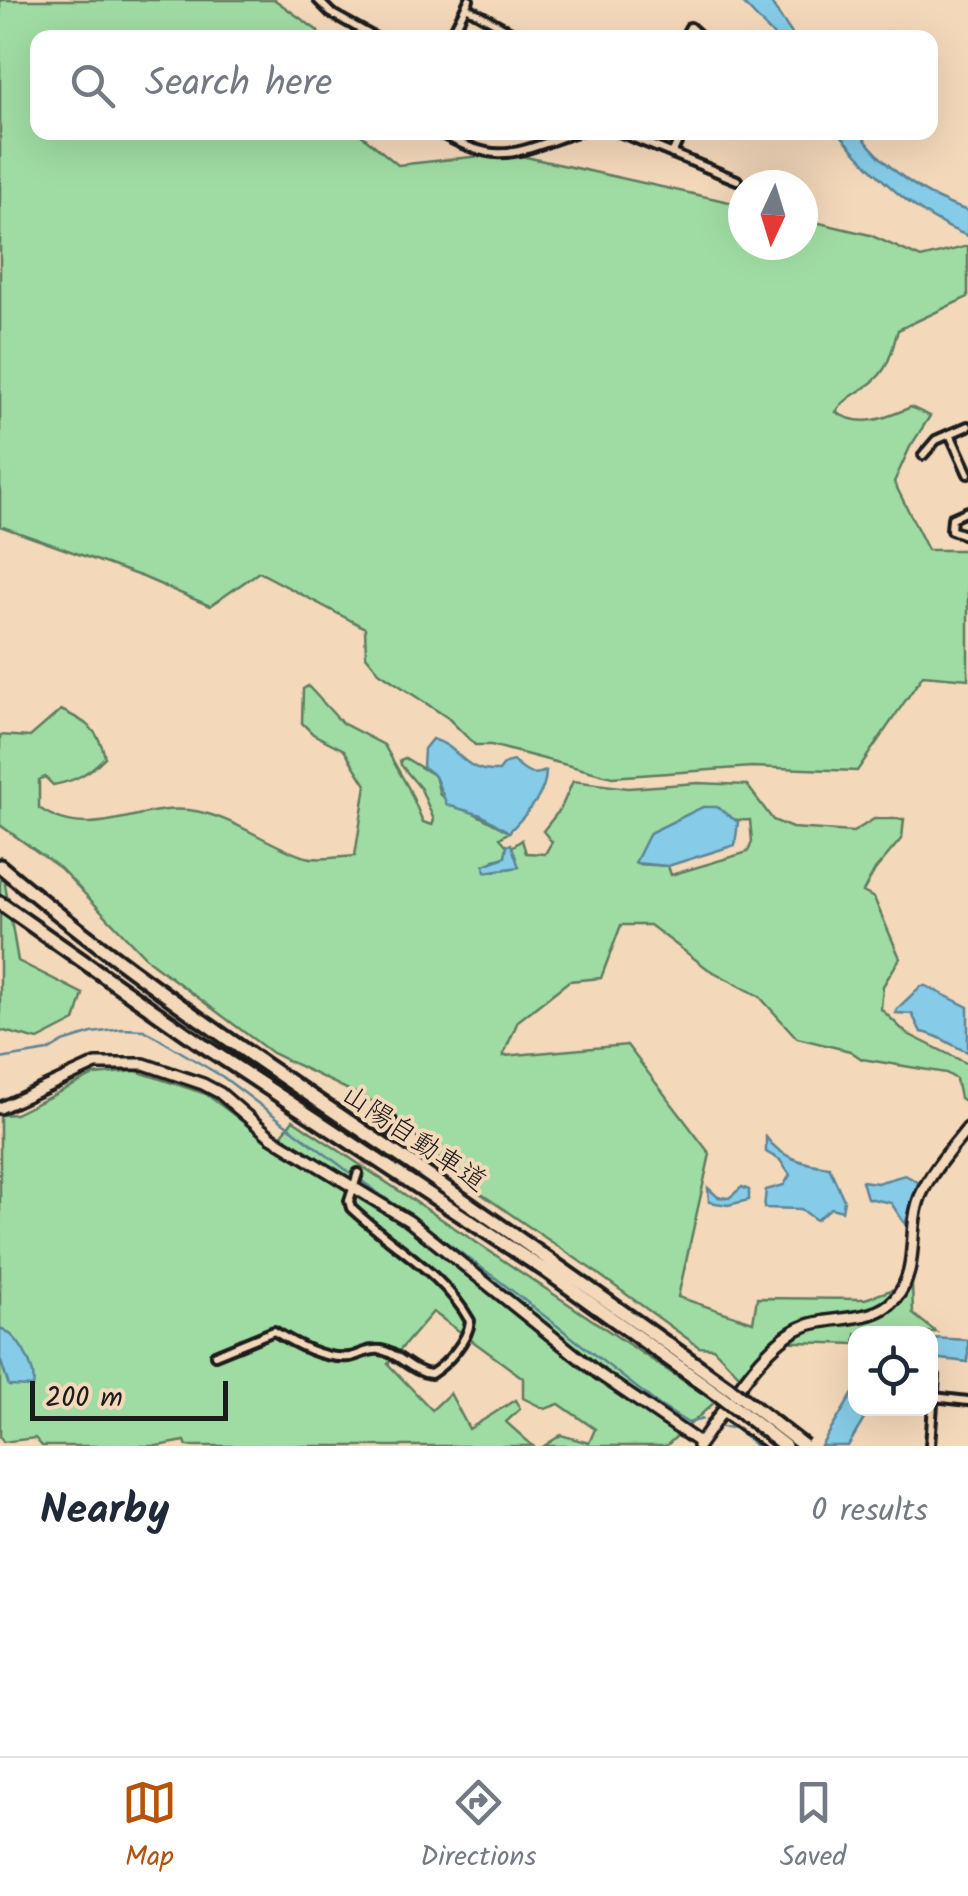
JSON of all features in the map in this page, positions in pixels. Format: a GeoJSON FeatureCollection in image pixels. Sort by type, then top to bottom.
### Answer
{"type":"FeatureCollection","features":[{"type":"Feature","properties":{"kind":"highway","name":"山陽自動車道"},"geometry":{"type":"LineString","coordinates":[[0,866],[208,1026],[555,1263],[726,1393],[785,1446]]}},
{"type":"Feature","properties":{"kind":"highway","name":"山陽自動車道"},"geometry":{"type":"LineString","coordinates":[[0,902],[173,1025],[804,1446]]}},
{"type":"Feature","properties":{"kind":"street"},"geometry":{"type":"LineString","coordinates":[[318,0],[362,30]]}},
{"type":"Feature","properties":{"kind":"street"},"geometry":{"type":"LineString","coordinates":[[454,30],[468,3],[510,30]]}},
{"type":"Feature","properties":{"kind":"street"},"geometry":{"type":"LineString","coordinates":[[452,140],[466,148],[501,156],[551,140]]}},
{"type":"Feature","properties":{"kind":"street"},"geometry":{"type":"LineString","coordinates":[[638,140],[728,176]]}},
{"type":"Feature","properties":{"kind":"street"},"geometry":{"type":"LineString","coordinates":[[672,154],[678,140]]}},
{"type":"Feature","properties":{"kind":"street"},"geometry":{"type":"LineString","coordinates":[[923,455],[936,440],[968,426]]}},
{"type":"Feature","properties":{"kind":"street"},"geometry":{"type":"LineString","coordinates":[[950,434],[968,474]]}},
{"type":"Feature","properties":{"kind":"street"},"geometry":{"type":"LineString","coordinates":[[968,511],[952,518],[951,530],[968,536]]}},
{"type":"Feature","properties":{"kind":"street"},"geometry":{"type":"LineString","coordinates":[[0,1108],[96,1064],[144,1064],[173,1071],[220,1093],[271,1137],[408,1221],[598,1374],[699,1445],[775,1344],[818,1320],[876,1312],[894,1300],[909,1278],[919,1199],[968,1128]]}},
{"type":"Feature","properties":{"kind":"street"},"geometry":{"type":"LineString","coordinates":[[386,1130],[392,1121]]}},
{"type":"Feature","properties":{"kind":"street"},"geometry":{"type":"LineString","coordinates":[[215,1355],[274,1332],[326,1356],[386,1351],[421,1373],[431,1374],[454,1352],[469,1330],[470,1321],[446,1288],[351,1208],[358,1172]]}},
{"type":"Feature","properties":{"kind":"street"},"geometry":{"type":"LineString","coordinates":[[938,1397],[968,1401]]}},
{"type":"Feature","properties":{"kind":"street"},"geometry":{"type":"LineString","coordinates":[[722,1412],[770,1446]]}},
{"type":"Feature","properties":{"kind":"street"},"geometry":{"type":"LineString","coordinates":[[930,1446],[932,1416]]}},
{"type":"Feature","properties":{"kind":"green space"},"geometry":{"type":"Polygon","coordinates":[[[0,0],[275,0],[317,30],[30,30],[30,140],[368,140],[398,165],[508,153],[728,202],[728,260],[818,260],[818,223],[870,235],[921,258],[968,246],[968,297],[898,330],[889,360],[879,376],[836,412],[864,421],[911,407],[930,416],[894,482],[928,550],[968,550],[968,679],[923,675],[857,771],[752,767],[612,777],[491,745],[475,745],[448,718],[379,672],[366,656],[365,628],[259,572],[210,606],[143,577],[0,526],[0,0]]]}},
{"type":"Feature","properties":{"kind":"green space"},"geometry":{"type":"Polygon","coordinates":[[[308,686],[342,723],[384,745],[423,822],[432,825],[434,820],[421,789],[401,765],[400,760],[405,758],[435,776],[440,795],[509,832],[500,838],[507,846],[505,857],[494,860],[488,872],[518,867],[512,847],[522,840],[526,853],[545,854],[552,842],[543,831],[561,808],[573,781],[628,788],[698,783],[747,785],[773,820],[792,828],[853,832],[874,819],[904,819],[902,838],[875,870],[863,892],[874,898],[900,958],[883,986],[881,1009],[906,1033],[968,1064],[968,1103],[960,1098],[956,1079],[946,1073],[862,1059],[850,1051],[797,1038],[759,996],[708,969],[650,925],[621,925],[601,978],[569,981],[518,1021],[503,1056],[627,1045],[710,1154],[678,1297],[753,1322],[757,1298],[865,1299],[912,1283],[913,1314],[928,1326],[848,1326],[848,1344],[770,1341],[742,1378],[713,1348],[699,1347],[455,1176],[388,1109],[272,1053],[149,961],[60,868],[0,825],[0,735],[30,737],[61,710],[90,727],[105,757],[88,772],[69,781],[53,785],[45,777],[39,780],[39,808],[58,818],[95,823],[188,810],[218,817],[302,856],[355,856],[366,785],[344,750],[313,734],[302,723],[303,689],[308,686]],[[703,807],[650,833],[640,864],[668,866],[671,875],[748,852],[752,842],[750,820],[726,815],[719,808],[703,807]]]}},
{"type":"Feature","properties":{"kind":"green space"},"geometry":{"type":"Polygon","coordinates":[[[0,855],[18,961],[83,994],[75,1021],[38,1040],[0,1030],[0,855]]]}},
{"type":"Feature","properties":{"kind":"green space"},"geometry":{"type":"Polygon","coordinates":[[[136,1071],[206,1094],[274,1145],[293,1120],[715,1402],[666,1446],[544,1446],[561,1435],[589,1443],[595,1429],[559,1404],[545,1409],[523,1398],[523,1378],[433,1312],[388,1364],[432,1410],[450,1393],[469,1429],[515,1400],[520,1409],[506,1422],[533,1446],[187,1446],[185,1441],[157,1446],[42,1446],[35,1438],[3,1442],[0,1115],[15,1114],[94,1075],[136,1071]]]}},
{"type":"Feature","properties":{"kind":"water"},"geometry":{"type":"Polygon","coordinates":[[[740,0],[769,0],[789,30],[768,30],[740,0]]]}},
{"type":"Feature","properties":{"kind":"water"},"geometry":{"type":"Polygon","coordinates":[[[845,140],[865,140],[908,181],[968,211],[968,236],[914,206],[845,140]]]}},
{"type":"Feature","properties":{"kind":"water"},"geometry":{"type":"Polygon","coordinates":[[[432,739],[477,768],[499,771],[505,763],[513,761],[532,774],[546,771],[539,797],[509,832],[481,815],[447,805],[435,776],[423,767],[424,749],[432,739]]]}},
{"type":"Feature","properties":{"kind":"water"},"geometry":{"type":"Polygon","coordinates":[[[703,807],[717,807],[738,822],[735,845],[668,866],[635,863],[650,833],[703,807]]]}},
{"type":"Feature","properties":{"kind":"water"},"geometry":{"type":"Polygon","coordinates":[[[511,844],[519,867],[485,872],[484,865],[505,857],[511,844]]]}},
{"type":"Feature","properties":{"kind":"water"},"geometry":{"type":"Polygon","coordinates":[[[921,986],[968,1007],[968,1052],[921,1032],[912,1014],[896,1013],[921,986]]]}},
{"type":"Feature","properties":{"kind":"water"},"geometry":{"type":"Polygon","coordinates":[[[766,1137],[794,1159],[829,1167],[844,1200],[842,1211],[831,1208],[816,1220],[801,1209],[764,1208],[766,1190],[784,1185],[790,1175],[780,1160],[766,1152],[766,1137]]]}},
{"type":"Feature","properties":{"kind":"water"},"geometry":{"type":"Polygon","coordinates":[[[905,1175],[918,1182],[905,1224],[891,1203],[867,1198],[862,1181],[877,1183],[905,1175]]]}},
{"type":"Feature","properties":{"kind":"water"},"geometry":{"type":"Polygon","coordinates":[[[742,1187],[749,1190],[749,1200],[728,1205],[709,1202],[708,1188],[718,1197],[729,1198],[742,1187]]]}},
{"type":"Feature","properties":{"kind":"water"},"geometry":{"type":"Polygon","coordinates":[[[0,1328],[25,1353],[33,1387],[9,1386],[0,1359],[0,1328]]]}},
{"type":"Feature","properties":{"kind":"water"},"geometry":{"type":"Polygon","coordinates":[[[938,1338],[968,1340],[968,1362],[938,1359],[938,1338]]]}},
{"type":"Feature","properties":{"kind":"water"},"geometry":{"type":"Polygon","coordinates":[[[848,1402],[848,1416],[866,1416],[848,1446],[821,1446],[848,1402]]]}},
{"type":"Feature","properties":{"kind":"waterway"},"geometry":{"type":"LineString","coordinates":[[0,1059],[48,1051],[92,1033],[144,1030],[223,1077],[353,1175]]}},
{"type":"Feature","properties":{"kind":"waterway"},"geometry":{"type":"LineString","coordinates":[[359,1179],[497,1279],[659,1405],[688,1423],[703,1419]]}},
{"type":"Feature","properties":{"kind":"waterway"},"geometry":{"type":"LineString","coordinates":[[722,1427],[735,1428],[756,1446]]}},
{"type":"Feature","properties":{"kind":"tunnel"},"geometry":{"type":"LineString","coordinates":[[358,1173],[386,1131]]}}]}
